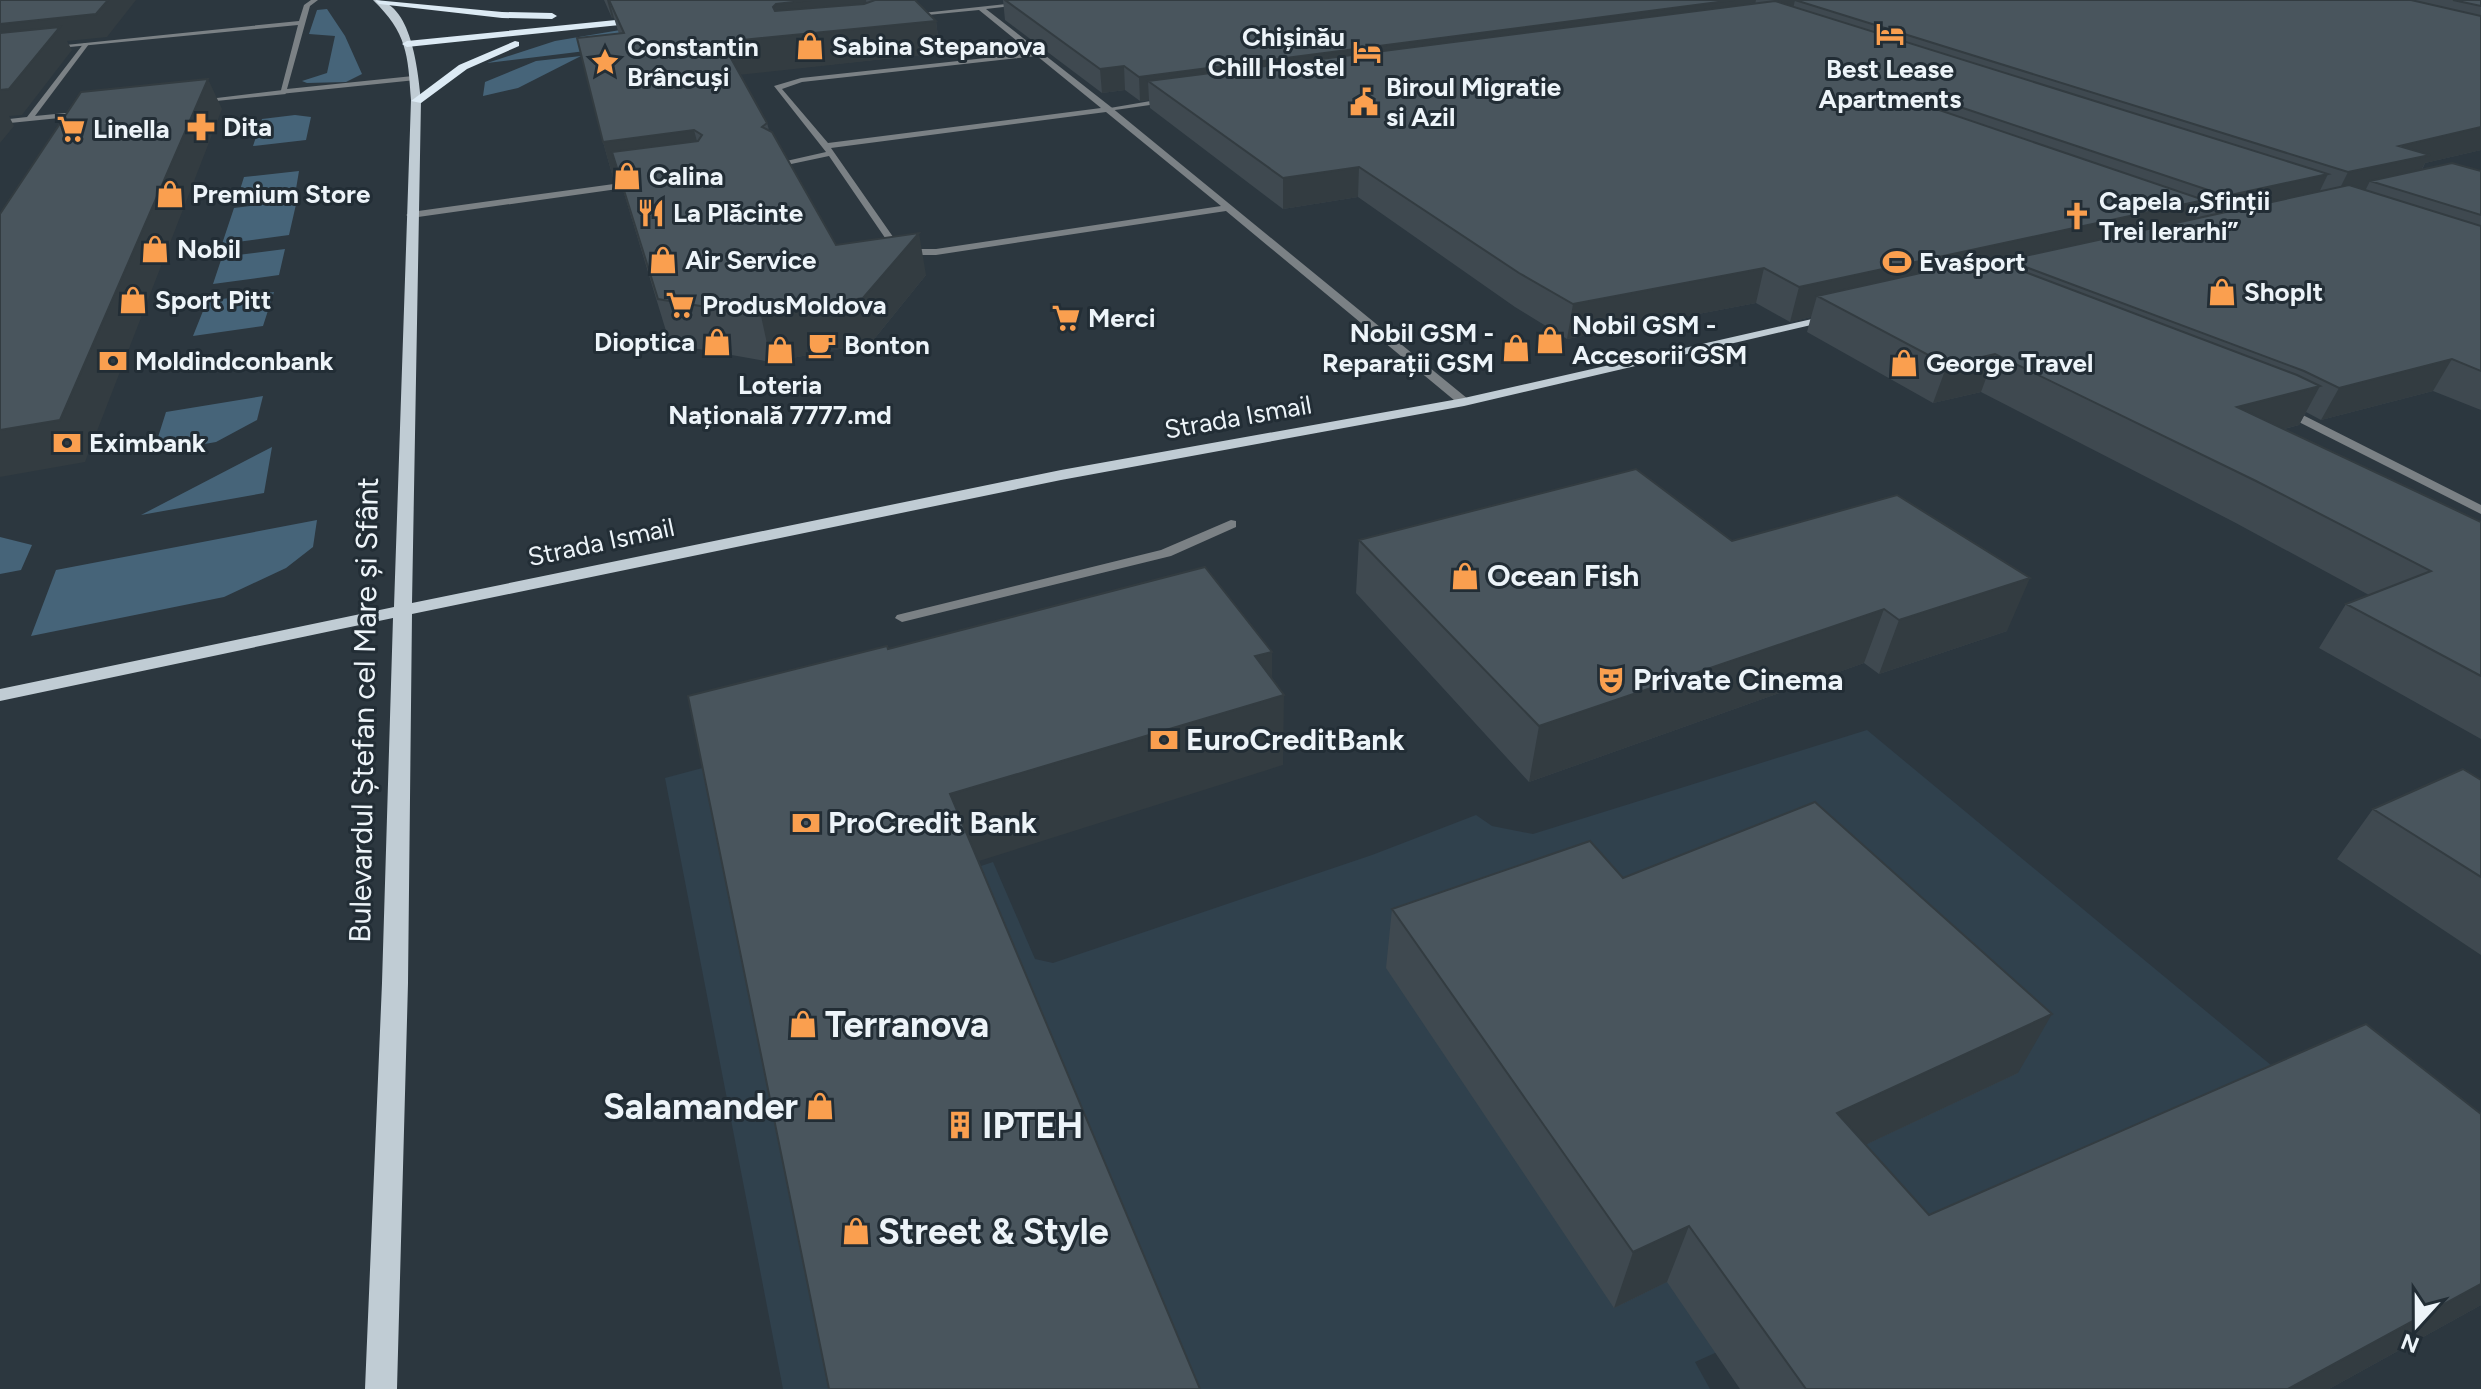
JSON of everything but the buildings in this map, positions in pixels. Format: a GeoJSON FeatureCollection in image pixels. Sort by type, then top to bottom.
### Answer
{"type":"FeatureCollection","features":[{"type":"Feature","properties":{"kind":"highway"},"geometry":{"type":"LineString","coordinates":[[378,1],[502,15],[562,15]]}},
{"type":"Feature","properties":{"kind":"highway"},"geometry":{"type":"LineString","coordinates":[[417,101],[452,72],[485,54],[533,38],[658,10]]}},
{"type":"Feature","properties":{"kind":"highway"},"geometry":{"type":"LineString","coordinates":[[575,15],[666,18]]}},
{"type":"Feature","properties":{"kind":"highway"},"geometry":{"type":"LineString","coordinates":[[406,39],[617,18]]}},
{"type":"Feature","properties":{"kind":"main road"},"geometry":{"type":"LineString","coordinates":[[378,1],[390,11],[406,39]]}},
{"type":"Feature","properties":{"kind":"main road","name":"Bulevardul Ștefan cel Mare și Sfânt"},"geometry":{"type":"LineString","coordinates":[[381,1389],[395,983],[411,215],[417,101],[406,39]]}},
{"type":"Feature","properties":{"kind":"main road","name":"Strada Ismail"},"geometry":{"type":"LineString","coordinates":[[0,695],[1061,475],[1464,402],[1842,317]]}},
{"type":"Feature","properties":{"kind":"street"},"geometry":{"type":"LineString","coordinates":[[283,92],[307,5],[315,0]]}},
{"type":"Feature","properties":{"kind":"street"},"geometry":{"type":"LineString","coordinates":[[902,15],[1062,0]]}},
{"type":"Feature","properties":{"kind":"street"},"geometry":{"type":"LineString","coordinates":[[979,7],[1464,402]]}},
{"type":"Feature","properties":{"kind":"street"},"geometry":{"type":"LineString","coordinates":[[44,48],[302,23]]}},
{"type":"Feature","properties":{"kind":"street"},"geometry":{"type":"LineString","coordinates":[[29,119],[86,44]]}},
{"type":"Feature","properties":{"kind":"street"},"geometry":{"type":"LineString","coordinates":[[1038,54],[801,80],[777,88],[829,150],[895,246],[912,252],[936,252],[1226,208]]}},
{"type":"Feature","properties":{"kind":"street"},"geometry":{"type":"LineString","coordinates":[[179,103],[413,78]]}},
{"type":"Feature","properties":{"kind":"street"},"geometry":{"type":"LineString","coordinates":[[777,164],[829,150],[1183,99]]}},
{"type":"Feature","properties":{"kind":"street"},"geometry":{"type":"LineString","coordinates":[[0,122],[89,112]]}},
{"type":"Feature","properties":{"kind":"street"},"geometry":{"type":"LineString","coordinates":[[411,215],[658,181]]}},
{"type":"Feature","properties":{"kind":"street"},"geometry":{"type":"LineString","coordinates":[[2268,403],[2481,510]]}},
{"type":"Feature","properties":{"kind":"street"},"geometry":{"type":"LineString","coordinates":[[902,618],[1166,553],[1231,524]]}},
{"type":"Feature","properties":{"kind":"shaded area"},"geometry":{"type":"Polygon","coordinates":[[[327,9],[345,36],[362,74],[346,82],[307,83],[302,81],[327,73],[335,36],[309,34],[317,10],[327,9]]]}},
{"type":"Feature","properties":{"kind":"shaded area"},"geometry":{"type":"Polygon","coordinates":[[[638,27],[602,49],[487,63],[555,41],[638,27]]]}},
{"type":"Feature","properties":{"kind":"shaded area"},"geometry":{"type":"Polygon","coordinates":[[[581,56],[518,88],[483,96],[485,82],[536,61],[581,56]]]}},
{"type":"Feature","properties":{"kind":"shaded area"},"geometry":{"type":"Polygon","coordinates":[[[295,115],[311,117],[306,140],[253,146],[262,119],[295,115]]]}},
{"type":"Feature","properties":{"kind":"shaded area"},"geometry":{"type":"Polygon","coordinates":[[[299,171],[296,189],[238,196],[244,177],[299,171]]]}},
{"type":"Feature","properties":{"kind":"shaded area"},"geometry":{"type":"Polygon","coordinates":[[[297,200],[289,235],[222,244],[234,208],[297,200]]]}},
{"type":"Feature","properties":{"kind":"shaded area"},"geometry":{"type":"Polygon","coordinates":[[[285,249],[279,275],[213,284],[222,257],[285,249]]]}},
{"type":"Feature","properties":{"kind":"shaded area"},"geometry":{"type":"Polygon","coordinates":[[[274,292],[263,326],[193,336],[207,301],[274,292]]]}},
{"type":"Feature","properties":{"kind":"shaded area"},"geometry":{"type":"Polygon","coordinates":[[[263,396],[257,420],[216,442],[153,453],[166,412],[263,396]]]}},
{"type":"Feature","properties":{"kind":"shaded area"},"geometry":{"type":"Polygon","coordinates":[[[272,447],[264,493],[141,515],[272,447]]]}},
{"type":"Feature","properties":{"kind":"shaded area"},"geometry":{"type":"Polygon","coordinates":[[[317,520],[313,547],[286,568],[224,597],[31,636],[56,570],[317,520]]]}},
{"type":"Feature","properties":{"kind":"shaded area"},"geometry":{"type":"Polygon","coordinates":[[[0,537],[32,545],[21,570],[0,574],[0,537]]]}},
{"type":"Feature","properties":{"kind":"shaded area"},"geometry":{"type":"Polygon","coordinates":[[[901,715],[978,867],[993,862],[1035,959],[1053,963],[1372,855],[1476,815],[1492,826],[1533,834],[1867,730],[2301,1090],[1695,1362],[1710,1389],[783,1389],[665,778],[901,715]]]}},
{"type":"Feature","properties":{"kind":"place","name":"Best Lease Apartments"},"geometry":{"type":"Point","coordinates":[1890,34]}},
{"type":"Feature","properties":{"kind":"place","name":"Sabina Stepanova"},"geometry":{"type":"Point","coordinates":[810,46]}},
{"type":"Feature","properties":{"kind":"place","name":"Chișinău Chill Hostel"},"geometry":{"type":"Point","coordinates":[1367,52]}},
{"type":"Feature","properties":{"kind":"place","name":"Constantin Brâncuși"},"geometry":{"type":"Point","coordinates":[605,62]}},
{"type":"Feature","properties":{"kind":"place","name":"Biroul Migratie si Azil"},"geometry":{"type":"Point","coordinates":[1364,102]}},
{"type":"Feature","properties":{"kind":"place","name":"Dita"},"geometry":{"type":"Point","coordinates":[201,127]}},
{"type":"Feature","properties":{"kind":"place","name":"Linella"},"geometry":{"type":"Point","coordinates":[71,129]}},
{"type":"Feature","properties":{"kind":"place","name":"Calina"},"geometry":{"type":"Point","coordinates":[627,176]}},
{"type":"Feature","properties":{"kind":"place","name":"Premium Store"},"geometry":{"type":"Point","coordinates":[170,194]}},
{"type":"Feature","properties":{"kind":"place","name":"La Plăcinte"},"geometry":{"type":"Point","coordinates":[651,213]}},
{"type":"Feature","properties":{"kind":"place","name":"Capela „Sfinții Trei Ierarhi”"},"geometry":{"type":"Point","coordinates":[2077,216]}},
{"type":"Feature","properties":{"kind":"place","name":"Nobil"},"geometry":{"type":"Point","coordinates":[155,249]}},
{"type":"Feature","properties":{"kind":"place","name":"Air Service"},"geometry":{"type":"Point","coordinates":[663,260]}},
{"type":"Feature","properties":{"kind":"place","name":"Evaśport"},"geometry":{"type":"Point","coordinates":[1897,262]}},
{"type":"Feature","properties":{"kind":"place","name":"ShopIt"},"geometry":{"type":"Point","coordinates":[2222,292]}},
{"type":"Feature","properties":{"kind":"place","name":"Sport Pitt"},"geometry":{"type":"Point","coordinates":[133,300]}},
{"type":"Feature","properties":{"kind":"place","name":"ProdusMoldova"},"geometry":{"type":"Point","coordinates":[680,305]}},
{"type":"Feature","properties":{"kind":"place","name":"Merci"},"geometry":{"type":"Point","coordinates":[1066,318]}},
{"type":"Feature","properties":{"kind":"place","name":"Nobil GSM - Accesorii GSM"},"geometry":{"type":"Point","coordinates":[1550,340]}},
{"type":"Feature","properties":{"kind":"place","name":"Dioptica"},"geometry":{"type":"Point","coordinates":[717,342]}},
{"type":"Feature","properties":{"kind":"place","name":"Bonton"},"geometry":{"type":"Point","coordinates":[822,345]}},
{"type":"Feature","properties":{"kind":"place","name":"Nobil GSM - Reparații GSM"},"geometry":{"type":"Point","coordinates":[1516,348]}},
{"type":"Feature","properties":{"kind":"place","name":"Loteria Națională 7777.md"},"geometry":{"type":"Point","coordinates":[780,350]}},
{"type":"Feature","properties":{"kind":"place","name":"Moldindconbank"},"geometry":{"type":"Point","coordinates":[113,361]}},
{"type":"Feature","properties":{"kind":"place","name":"George Travel"},"geometry":{"type":"Point","coordinates":[1904,363]}},
{"type":"Feature","properties":{"kind":"place","name":"Eximbank"},"geometry":{"type":"Point","coordinates":[67,443]}},
{"type":"Feature","properties":{"kind":"place","name":"Ocean Fish"},"geometry":{"type":"Point","coordinates":[1465,576]}},
{"type":"Feature","properties":{"kind":"place","name":"Private Cinema"},"geometry":{"type":"Point","coordinates":[1611,680]}},
{"type":"Feature","properties":{"kind":"place","name":"EuroCreditBank"},"geometry":{"type":"Point","coordinates":[1164,740]}},
{"type":"Feature","properties":{"kind":"place","name":"ProCredit Bank"},"geometry":{"type":"Point","coordinates":[806,823]}},
{"type":"Feature","properties":{"kind":"place","name":"Terranova"},"geometry":{"type":"Point","coordinates":[803,1024]}},
{"type":"Feature","properties":{"kind":"place","name":"Salamander"},"geometry":{"type":"Point","coordinates":[820,1106]}},
{"type":"Feature","properties":{"kind":"place","name":"IPTEH"},"geometry":{"type":"Point","coordinates":[960,1125]}},
{"type":"Feature","properties":{"kind":"place","name":"Street & Style"},"geometry":{"type":"Point","coordinates":[856,1231]}}]}
